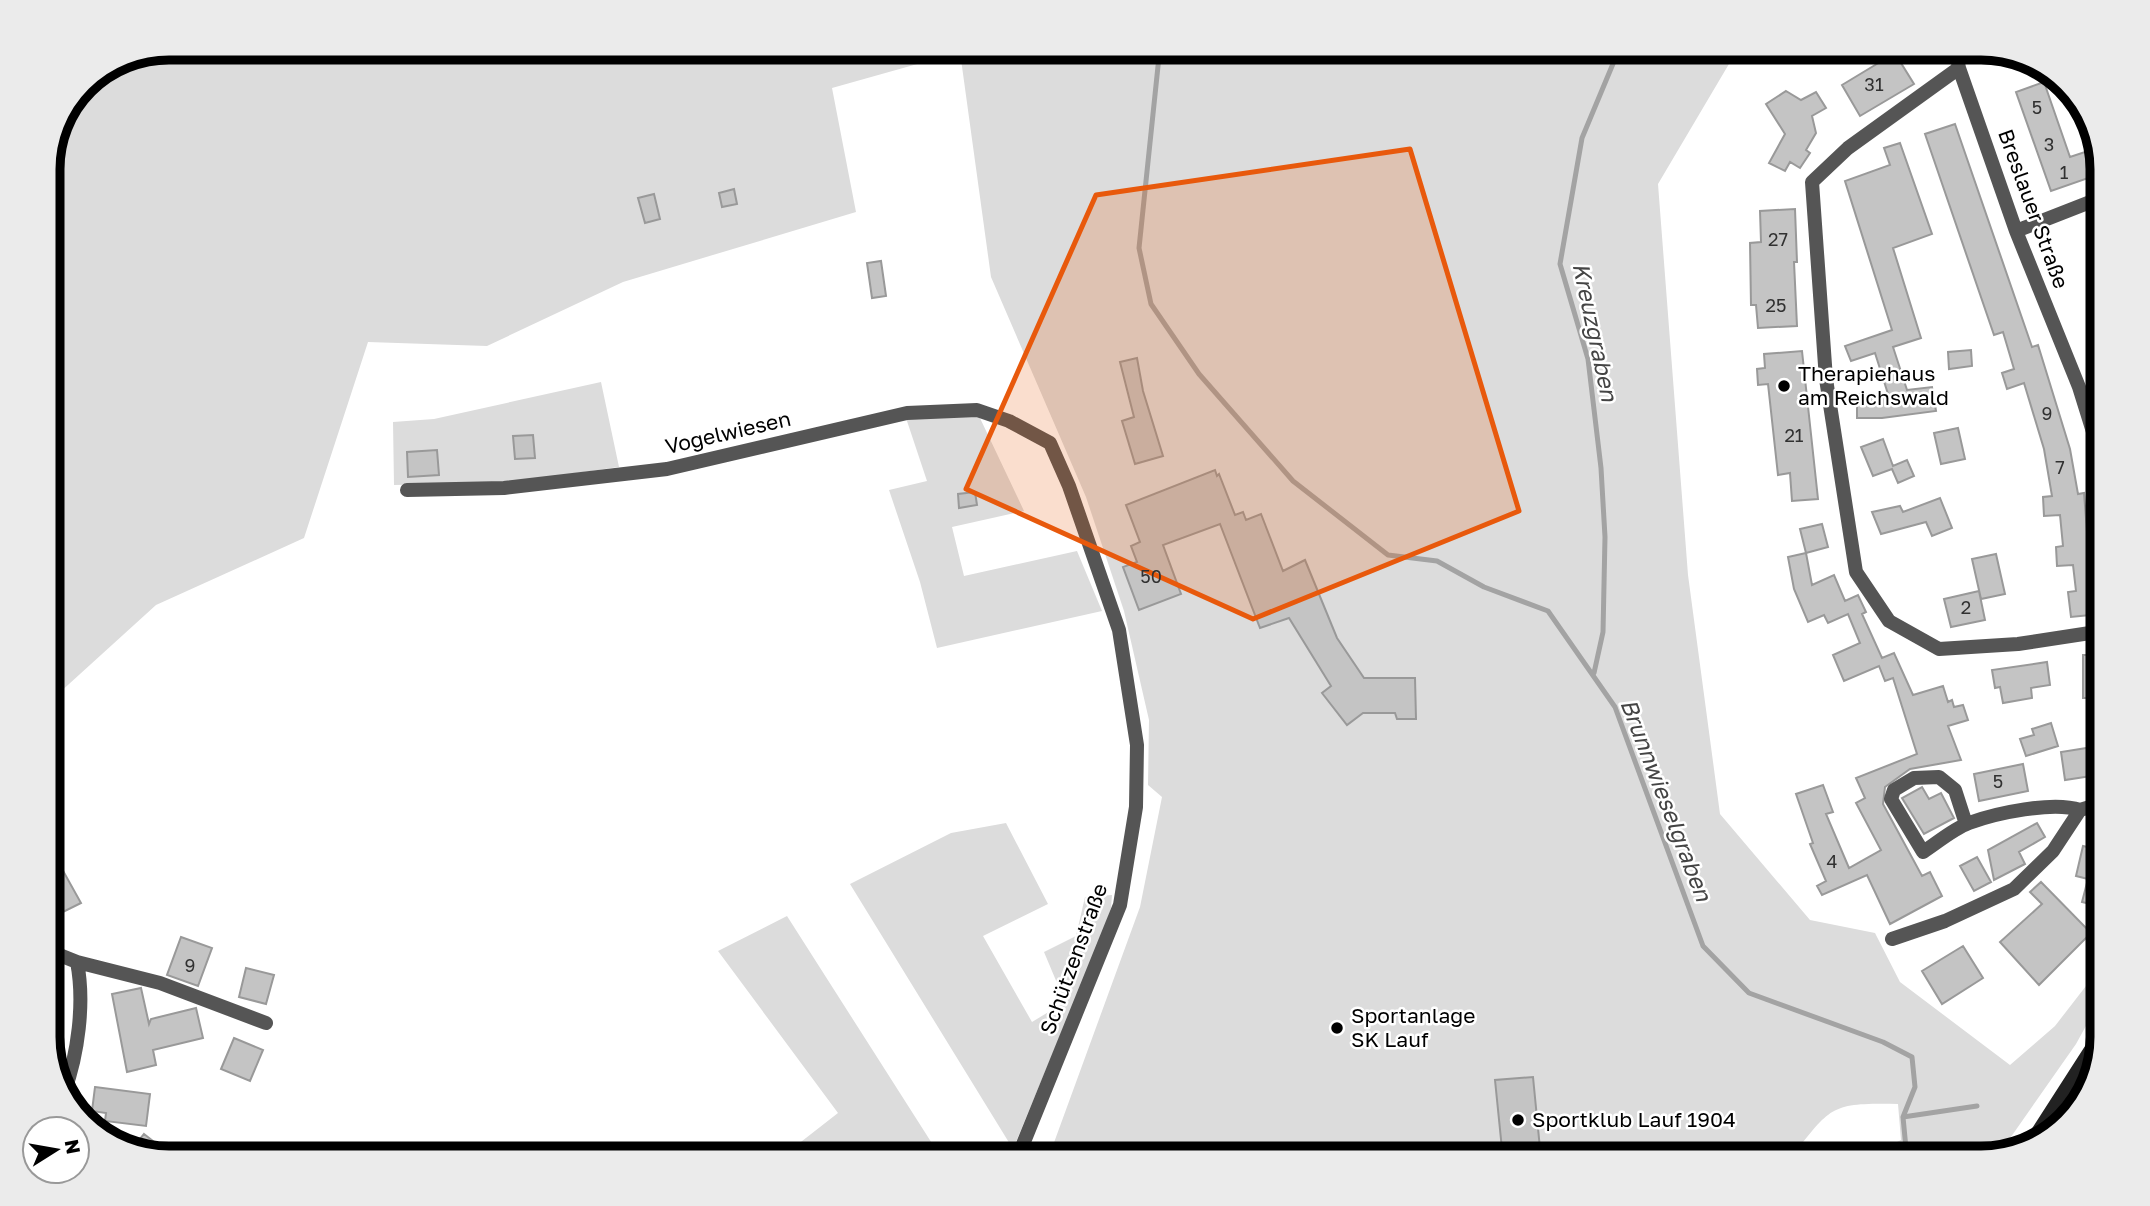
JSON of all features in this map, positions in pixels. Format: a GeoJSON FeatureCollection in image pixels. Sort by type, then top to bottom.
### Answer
{"type":"FeatureCollection","features":[{"type":"Feature","properties":{"kind":"main road"},"geometry":{"type":"LineString","coordinates":[[2040,1130],[2090,1051]]}},
{"type":"Feature","properties":{"kind":"street","name":"Breslauer Straße"},"geometry":{"type":"LineString","coordinates":[[1957,60],[2016,231],[2079,387],[2090,422]]}},
{"type":"Feature","properties":{"kind":"street"},"geometry":{"type":"LineString","coordinates":[[1959,68],[1848,148],[1812,182],[1825,379],[1856,572],[1889,621],[1939,649],[2018,645],[2090,633]]}},
{"type":"Feature","properties":{"kind":"street"},"geometry":{"type":"LineString","coordinates":[[2016,231],[2090,202]]}},
{"type":"Feature","properties":{"kind":"street","name":"Vogelwiesen"},"geometry":{"type":"LineString","coordinates":[[407,490],[504,488],[667,469],[906,413],[977,410],[1009,421],[1050,443]]}},
{"type":"Feature","properties":{"kind":"street","name":"Schützenstraße"},"geometry":{"type":"LineString","coordinates":[[1022,1146],[1120,905],[1136,807],[1137,746],[1119,630],[1069,486],[1050,443]]}},
{"type":"Feature","properties":{"kind":"street"},"geometry":{"type":"LineString","coordinates":[[1966,824],[1955,790],[1939,777],[1914,778],[1894,790],[1891,799],[1923,852],[1966,824],[2064,805],[2080,810],[2090,807]]}},
{"type":"Feature","properties":{"kind":"street"},"geometry":{"type":"LineString","coordinates":[[1892,939],[1945,921],[2014,889],[2053,851],[2080,810]]}},
{"type":"Feature","properties":{"kind":"street"},"geometry":{"type":"LineString","coordinates":[[60,955],[160,983],[266,1023]]}},
{"type":"Feature","properties":{"kind":"street"},"geometry":{"type":"LineString","coordinates":[[67,1078],[76,1038],[80,999],[77,962]]}},
{"type":"Feature","properties":{"kind":"highlighted area"},"geometry":{"type":"Polygon","coordinates":[[[1410,149],[1519,511],[1253,619],[966,489],[1096,195],[1410,149]]]}},
{"type":"Feature","properties":{"kind":"shaded area"},"geometry":{"type":"Polygon","coordinates":[[[168,60],[932,60],[832,88],[856,212],[623,282],[487,346],[368,342],[304,538],[156,605],[60,692],[60,161],[63,140],[82,102],[97,86],[114,74],[147,62],[168,60]]]}},
{"type":"Feature","properties":{"kind":"shaded area"},"geometry":{"type":"Polygon","coordinates":[[[961,60],[1731,60],[1658,184],[1688,575],[1720,814],[1810,920],[1875,933],[1900,982],[2010,1065],[2055,1026],[2090,981],[2090,1019],[2076,1044],[2006,1144],[1894,1146],[1901,1140],[1898,1104],[1875,1104],[1834,1111],[1824,1118],[1800,1146],[1053,1146],[1140,907],[1162,797],[1148,785],[1149,720],[1124,611],[1086,497],[991,277],[961,60]]]}},
{"type":"Feature","properties":{"kind":"shaded area"},"geometry":{"type":"Polygon","coordinates":[[[601,382],[619,467],[505,483],[394,485],[393,422],[434,419],[601,382]]]}},
{"type":"Feature","properties":{"kind":"shaded area"},"geometry":{"type":"Polygon","coordinates":[[[979,416],[1024,511],[952,527],[964,576],[1077,551],[1102,611],[937,648],[920,582],[889,490],[927,481],[906,418],[979,416]]]}},
{"type":"Feature","properties":{"kind":"shaded area"},"geometry":{"type":"Polygon","coordinates":[[[1006,823],[1048,904],[983,936],[1032,1022],[1065,1002],[1044,952],[1076,936],[1085,897],[1112,895],[1111,908],[1101,937],[1014,1146],[1011,1146],[850,884],[951,833],[1006,823]]]}},
{"type":"Feature","properties":{"kind":"shaded area"},"geometry":{"type":"Polygon","coordinates":[[[787,916],[934,1146],[796,1146],[838,1113],[718,951],[787,916]]]}},
{"type":"Feature","properties":{"kind":"building"},"geometry":{"type":"Polygon","coordinates":[[[1883,60],[1911,60],[1901,63],[1914,84],[1860,116],[1842,85],[1883,60]]]}},
{"type":"Feature","properties":{"kind":"building"},"geometry":{"type":"Polygon","coordinates":[[[2044,82],[2070,157],[2088,151],[2090,177],[2051,191],[2016,92],[2044,82]]]}},
{"type":"Feature","properties":{"kind":"building"},"geometry":{"type":"Polygon","coordinates":[[[1786,91],[1801,100],[1816,92],[1826,108],[1812,116],[1816,133],[1806,150],[1810,153],[1800,168],[1790,162],[1785,171],[1769,163],[1785,134],[1766,104],[1786,91]]]}},
{"type":"Feature","properties":{"kind":"building"},"geometry":{"type":"Polygon","coordinates":[[[1955,124],[2032,347],[2038,345],[2070,449],[2078,494],[2084,493],[2090,544],[2090,615],[2071,617],[2068,592],[2076,591],[2073,565],[2057,566],[2056,547],[2063,546],[2060,515],[2044,516],[2043,497],[2052,496],[2044,449],[2024,383],[2007,389],[2002,373],[2014,369],[2003,332],[1994,335],[1925,134],[1955,124]]]}},
{"type":"Feature","properties":{"kind":"building"},"geometry":{"type":"Polygon","coordinates":[[[1900,143],[1932,234],[1893,248],[1921,338],[1893,347],[1907,390],[1932,387],[1936,411],[1882,418],[1857,418],[1857,394],[1888,394],[1875,353],[1851,361],[1845,346],[1892,330],[1845,181],[1890,165],[1884,148],[1900,143]]]}},
{"type":"Feature","properties":{"kind":"building"},"geometry":{"type":"Polygon","coordinates":[[[734,189],[737,204],[722,207],[719,193],[734,189]]]}},
{"type":"Feature","properties":{"kind":"building"},"geometry":{"type":"Polygon","coordinates":[[[654,194],[660,219],[645,223],[638,198],[654,194]]]}},
{"type":"Feature","properties":{"kind":"building"},"geometry":{"type":"Polygon","coordinates":[[[1795,209],[1797,326],[1758,328],[1756,305],[1751,305],[1750,243],[1761,242],[1760,211],[1795,209]]]}},
{"type":"Feature","properties":{"kind":"building"},"geometry":{"type":"Polygon","coordinates":[[[881,261],[886,296],[872,298],[867,263],[881,261]]]}},
{"type":"Feature","properties":{"kind":"building"},"geometry":{"type":"Polygon","coordinates":[[[1971,350],[1972,366],[1949,369],[1948,352],[1971,350]]]}},
{"type":"Feature","properties":{"kind":"building"},"geometry":{"type":"Polygon","coordinates":[[[1802,351],[1818,499],[1792,501],[1790,473],[1778,475],[1768,384],[1758,385],[1757,369],[1765,368],[1764,354],[1802,351]]]}},
{"type":"Feature","properties":{"kind":"building"},"geometry":{"type":"Polygon","coordinates":[[[1137,358],[1143,391],[1163,456],[1135,464],[1122,421],[1134,417],[1120,362],[1137,358]]]}},
{"type":"Feature","properties":{"kind":"building"},"geometry":{"type":"Polygon","coordinates":[[[1958,428],[1965,459],[1941,464],[1934,433],[1958,428]]]}},
{"type":"Feature","properties":{"kind":"building"},"geometry":{"type":"Polygon","coordinates":[[[533,435],[535,458],[515,459],[513,436],[533,435]]]}},
{"type":"Feature","properties":{"kind":"building"},"geometry":{"type":"Polygon","coordinates":[[[1883,439],[1893,466],[1907,460],[1914,476],[1898,483],[1892,469],[1873,476],[1861,447],[1883,439]]]}},
{"type":"Feature","properties":{"kind":"building"},"geometry":{"type":"Polygon","coordinates":[[[437,450],[439,475],[408,477],[407,452],[437,450]]]}},
{"type":"Feature","properties":{"kind":"building"},"geometry":{"type":"Polygon","coordinates":[[[1215,470],[1235,515],[1243,512],[1246,520],[1261,514],[1283,571],[1305,560],[1337,638],[1364,678],[1415,678],[1416,719],[1397,719],[1395,713],[1363,713],[1347,725],[1322,693],[1331,686],[1289,618],[1260,628],[1220,524],[1163,545],[1181,594],[1139,610],[1123,567],[1137,562],[1131,546],[1140,542],[1126,505],[1215,470]]]}},
{"type":"Feature","properties":{"kind":"building"},"geometry":{"type":"Polygon","coordinates":[[[975,492],[977,505],[959,508],[958,494],[975,492]]]}},
{"type":"Feature","properties":{"kind":"building"},"geometry":{"type":"Polygon","coordinates":[[[1940,498],[1952,528],[1932,536],[1926,522],[1881,534],[1872,512],[1900,506],[1903,512],[1940,498]]]}},
{"type":"Feature","properties":{"kind":"building"},"geometry":{"type":"Polygon","coordinates":[[[1822,524],[1828,547],[1806,553],[1800,529],[1822,524]]]}},
{"type":"Feature","properties":{"kind":"building"},"geometry":{"type":"Polygon","coordinates":[[[1806,553],[1812,585],[1834,575],[1845,601],[1858,595],[1866,612],[1862,614],[1882,658],[1894,653],[1913,695],[1943,686],[1948,702],[1952,700],[1954,707],[1963,705],[1968,720],[1948,726],[1961,760],[1910,769],[1885,787],[1883,804],[1922,876],[1930,872],[1942,896],[1890,924],[1867,875],[1822,895],[1817,886],[1826,881],[1810,844],[1813,843],[1796,794],[1823,785],[1833,812],[1826,814],[1849,868],[1881,850],[1856,803],[1865,798],[1856,778],[1917,754],[1893,678],[1885,681],[1879,666],[1844,681],[1833,655],[1860,643],[1848,614],[1828,623],[1824,615],[1808,622],[1794,589],[1788,557],[1806,553]]]}},
{"type":"Feature","properties":{"kind":"building"},"geometry":{"type":"Polygon","coordinates":[[[1996,554],[2005,594],[1981,599],[1972,559],[1996,554]]]}},
{"type":"Feature","properties":{"kind":"building"},"geometry":{"type":"Polygon","coordinates":[[[1979,591],[1985,620],[1951,627],[1944,599],[1979,591]]]}},
{"type":"Feature","properties":{"kind":"building"},"geometry":{"type":"Polygon","coordinates":[[[2083,655],[2090,655],[2090,698],[2083,698],[2083,655]]]}},
{"type":"Feature","properties":{"kind":"building"},"geometry":{"type":"Polygon","coordinates":[[[2047,662],[2050,685],[2031,688],[2032,698],[2003,703],[2000,687],[1995,688],[1992,670],[2047,662]]]}},
{"type":"Feature","properties":{"kind":"building"},"geometry":{"type":"Polygon","coordinates":[[[2051,723],[2058,746],[2026,756],[2020,739],[2034,735],[2032,729],[2051,723]]]}},
{"type":"Feature","properties":{"kind":"building"},"geometry":{"type":"Polygon","coordinates":[[[2090,747],[2090,776],[2065,780],[2061,752],[2090,747]]]}},
{"type":"Feature","properties":{"kind":"building"},"geometry":{"type":"Polygon","coordinates":[[[2023,764],[2028,791],[1979,801],[1974,774],[2023,764]]]}},
{"type":"Feature","properties":{"kind":"building"},"geometry":{"type":"Polygon","coordinates":[[[1922,787],[1929,799],[1941,793],[1954,818],[1924,834],[1902,798],[1922,787]]]}},
{"type":"Feature","properties":{"kind":"building"},"geometry":{"type":"Polygon","coordinates":[[[2037,823],[2045,837],[2019,852],[2025,864],[1994,880],[1988,850],[2037,823]]]}},
{"type":"Feature","properties":{"kind":"building"},"geometry":{"type":"Polygon","coordinates":[[[2083,846],[2090,848],[2090,904],[2082,902],[2088,879],[2076,876],[2083,846]]]}},
{"type":"Feature","properties":{"kind":"building"},"geometry":{"type":"Polygon","coordinates":[[[1977,857],[1991,882],[1974,891],[1960,866],[1977,857]]]}},
{"type":"Feature","properties":{"kind":"building"},"geometry":{"type":"Polygon","coordinates":[[[60,865],[81,903],[60,914],[60,865]]]}},
{"type":"Feature","properties":{"kind":"building"},"geometry":{"type":"Polygon","coordinates":[[[2041,882],[2090,932],[2039,985],[2000,942],[2042,904],[2030,892],[2041,882]]]}},
{"type":"Feature","properties":{"kind":"building"},"geometry":{"type":"Polygon","coordinates":[[[181,937],[212,948],[198,986],[167,975],[181,937]]]}},
{"type":"Feature","properties":{"kind":"building"},"geometry":{"type":"Polygon","coordinates":[[[1963,946],[1983,978],[1942,1004],[1922,971],[1963,946]]]}},
{"type":"Feature","properties":{"kind":"building"},"geometry":{"type":"Polygon","coordinates":[[[246,968],[274,975],[266,1004],[239,997],[246,968]]]}},
{"type":"Feature","properties":{"kind":"building"},"geometry":{"type":"Polygon","coordinates":[[[141,988],[149,1024],[151,1019],[196,1008],[203,1038],[153,1050],[156,1065],[127,1072],[112,994],[141,988]]]}},
{"type":"Feature","properties":{"kind":"building"},"geometry":{"type":"Polygon","coordinates":[[[234,1038],[263,1050],[250,1081],[221,1069],[234,1038]]]}},
{"type":"Feature","properties":{"kind":"building","name":"Sportklub Lauf 1904"},"geometry":{"type":"Polygon","coordinates":[[[1533,1077],[1540,1146],[1502,1146],[1495,1080],[1533,1077]]]}},
{"type":"Feature","properties":{"kind":"building"},"geometry":{"type":"Polygon","coordinates":[[[95,1087],[150,1094],[146,1126],[105,1121],[106,1113],[92,1111],[95,1087]]]}},
{"type":"Feature","properties":{"kind":"building"},"geometry":{"type":"Polygon","coordinates":[[[144,1134],[159,1146],[154,1146],[138,1142],[144,1134]]]}},
{"type":"Feature","properties":{"kind":"waterway","name":"Brunnwieselgraben"},"geometry":{"type":"LineString","coordinates":[[1159,60],[1139,248],[1151,304],[1199,374],[1293,481],[1388,555],[1437,561],[1484,587],[1548,611],[1615,707],[1703,946],[1749,993],[1883,1042],[1912,1057],[1915,1087],[1903,1117]]}},
{"type":"Feature","properties":{"kind":"waterway","name":"Kreuzgraben"},"geometry":{"type":"LineString","coordinates":[[1594,673],[1603,632],[1605,537],[1601,468],[1588,359],[1560,264],[1582,138],[1615,60]]}},
{"type":"Feature","properties":{"kind":"waterway"},"geometry":{"type":"LineString","coordinates":[[1906,1146],[1903,1117],[1977,1106]]}},
{"type":"Feature","properties":{"kind":"place","name":"Therapiehaus am Reichswald"},"geometry":{"type":"Point","coordinates":[1784,386]}},
{"type":"Feature","properties":{"kind":"place","name":"Sportanlage SK Lauf"},"geometry":{"type":"Point","coordinates":[1337,1028]}},
{"type":"Feature","properties":{"kind":"place","name":"Sportklub Lauf 1904"},"geometry":{"type":"Point","coordinates":[1518,1120]}}]}
